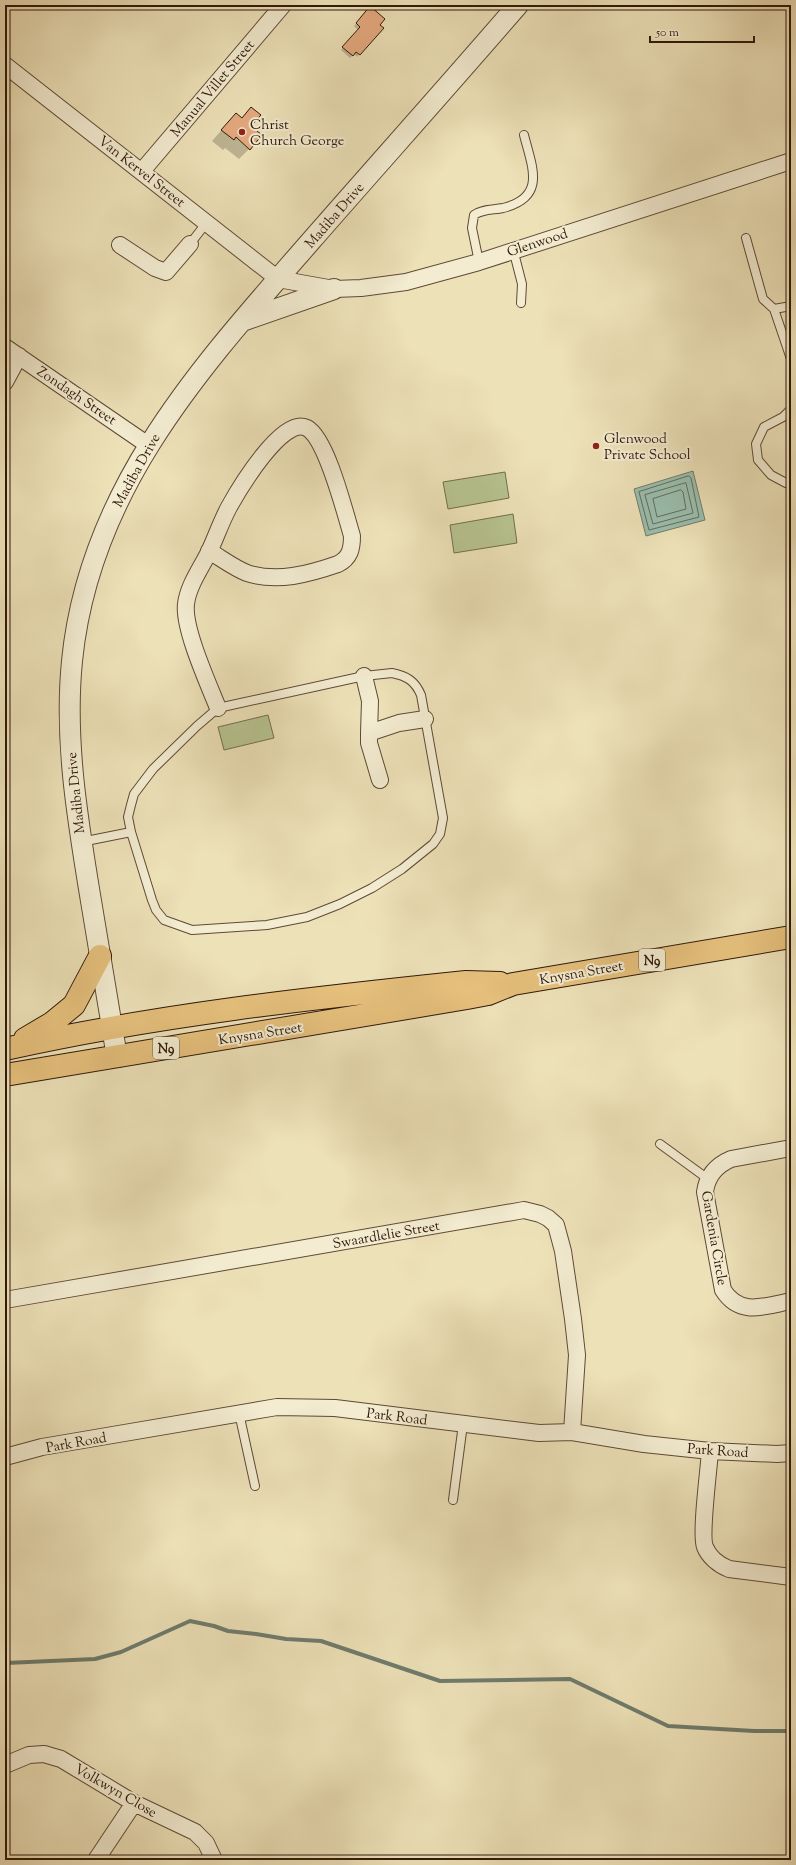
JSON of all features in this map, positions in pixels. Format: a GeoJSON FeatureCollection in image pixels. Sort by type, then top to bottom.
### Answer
{"type":"FeatureCollection","features":[{"type":"Feature","properties":{"kind":"highway","name":"Knysna Street"},"geometry":{"type":"LineString","coordinates":[[7,1048],[112,1028],[239,1008],[358,993],[466,982],[513,984],[791,937]]}},
{"type":"Feature","properties":{"kind":"highway"},"geometry":{"type":"LineString","coordinates":[[7,1048],[63,1015],[74,1005],[100,956]]}},
{"type":"Feature","properties":{"kind":"highway","name":"Knysna Street"},"geometry":{"type":"LineString","coordinates":[[5,1075],[467,998],[488,994],[513,984]]}},
{"type":"Feature","properties":{"kind":"street","name":"Manual Villet Street"},"geometry":{"type":"LineString","coordinates":[[142,171],[283,5]]}},
{"type":"Feature","properties":{"kind":"street","name":"Madiba Drive"},"geometry":{"type":"LineString","coordinates":[[117,1057],[81,842],[70,742],[69,715],[72,660],[76,631],[82,598],[99,545],[125,486],[148,445],[197,374],[278,279],[518,5]]}},
{"type":"Feature","properties":{"kind":"street","name":"Van Kervel Street"},"geometry":{"type":"LineString","coordinates":[[5,65],[278,279]]}},
{"type":"Feature","properties":{"kind":"street","name":"Glenwood"},"geometry":{"type":"LineString","coordinates":[[278,279],[334,289],[361,288],[406,282],[479,262],[791,161]]}},
{"type":"Feature","properties":{"kind":"street"},"geometry":{"type":"LineString","coordinates":[[120,245],[155,268],[166,272],[190,244]]}},
{"type":"Feature","properties":{"kind":"street"},"geometry":{"type":"LineString","coordinates":[[243,321],[282,306],[334,289]]}},
{"type":"Feature","properties":{"kind":"street","name":"Zondagh Street"},"geometry":{"type":"LineString","coordinates":[[5,347],[148,445]]}},
{"type":"Feature","properties":{"kind":"street"},"geometry":{"type":"LineString","coordinates":[[5,382],[19,356]]}},
{"type":"Feature","properties":{"kind":"street"},"geometry":{"type":"LineString","coordinates":[[209,551],[246,572],[264,577],[280,578],[338,564],[344,562],[349,556],[352,547],[352,536],[329,462],[315,435],[309,429],[302,426],[294,427],[284,433],[250,471],[229,508],[187,597],[186,620],[218,708]]}},
{"type":"Feature","properties":{"kind":"street"},"geometry":{"type":"LineString","coordinates":[[364,676],[370,701],[369,743],[380,780]]}},
{"type":"Feature","properties":{"kind":"street"},"geometry":{"type":"LineString","coordinates":[[369,733],[399,723],[425,719]]}},
{"type":"Feature","properties":{"kind":"street","name":"Gardenia Circle"},"geometry":{"type":"LineString","coordinates":[[791,1148],[731,1159],[718,1167],[708,1178],[705,1192],[705,1199],[723,1290],[727,1296],[734,1303],[743,1307],[753,1308],[791,1301]]}},
{"type":"Feature","properties":{"kind":"street","name":"Swaardlelie Street"},"geometry":{"type":"LineString","coordinates":[[5,1300],[524,1210],[531,1211],[548,1218],[556,1225],[562,1251],[573,1319],[576,1355],[572,1432]]}},
{"type":"Feature","properties":{"kind":"street","name":"Park Road"},"geometry":{"type":"LineString","coordinates":[[5,1457],[42,1448],[277,1407],[335,1408],[539,1433],[572,1432],[644,1444],[710,1451],[777,1454],[791,1453]]}},
{"type":"Feature","properties":{"kind":"street"},"geometry":{"type":"LineString","coordinates":[[710,1451],[703,1540],[709,1555],[722,1566],[729,1569],[791,1577]]}},
{"type":"Feature","properties":{"kind":"street","name":"Volkwyn Close"},"geometry":{"type":"LineString","coordinates":[[5,1765],[29,1755],[44,1754],[61,1759],[134,1803],[195,1832],[206,1843],[214,1860]]}},
{"type":"Feature","properties":{"kind":"street"},"geometry":{"type":"LineString","coordinates":[[96,1860],[134,1803]]}},
{"type":"Feature","properties":{"kind":"lane"},"geometry":{"type":"LineString","coordinates":[[479,262],[472,228],[474,215],[479,211],[504,208],[526,198],[532,190],[532,168],[524,135]]}},
{"type":"Feature","properties":{"kind":"lane"},"geometry":{"type":"LineString","coordinates":[[190,244],[207,222]]}},
{"type":"Feature","properties":{"kind":"lane"},"geometry":{"type":"LineString","coordinates":[[746,238],[763,299],[774,309],[791,359]]}},
{"type":"Feature","properties":{"kind":"lane"},"geometry":{"type":"LineString","coordinates":[[513,250],[522,284],[521,303]]}},
{"type":"Feature","properties":{"kind":"lane"},"geometry":{"type":"LineString","coordinates":[[774,309],[791,306]]}},
{"type":"Feature","properties":{"kind":"lane"},"geometry":{"type":"LineString","coordinates":[[791,409],[783,416],[764,427],[756,444],[758,460],[771,475],[786,482],[791,481]]}},
{"type":"Feature","properties":{"kind":"lane"},"geometry":{"type":"LineString","coordinates":[[392,673],[409,678],[417,684],[421,695],[443,818],[440,834],[425,851],[372,888],[340,904],[307,917],[267,925],[227,929],[192,930],[174,925],[164,920],[156,910],[131,832],[128,816],[134,794],[153,769],[218,708],[364,676],[392,673]]}},
{"type":"Feature","properties":{"kind":"lane"},"geometry":{"type":"LineString","coordinates":[[81,842],[131,832]]}},
{"type":"Feature","properties":{"kind":"lane"},"geometry":{"type":"LineString","coordinates":[[660,1144],[708,1178]]}},
{"type":"Feature","properties":{"kind":"lane"},"geometry":{"type":"LineString","coordinates":[[240,1413],[255,1486]]}},
{"type":"Feature","properties":{"kind":"lane"},"geometry":{"type":"LineString","coordinates":[[453,1500],[463,1424]]}},
{"type":"Feature","properties":{"kind":"green space"},"geometry":{"type":"Polygon","coordinates":[[[505,472],[509,498],[448,509],[443,482],[505,472]]]}},
{"type":"Feature","properties":{"kind":"green space"},"geometry":{"type":"Polygon","coordinates":[[[513,514],[517,543],[454,553],[450,525],[513,514]]]}},
{"type":"Feature","properties":{"kind":"green space"},"geometry":{"type":"Polygon","coordinates":[[[268,715],[274,738],[224,750],[218,727],[268,715]]]}},
{"type":"Feature","properties":{"kind":"water"},"geometry":{"type":"Polygon","coordinates":[[[693,471],[705,520],[646,536],[634,489],[693,471]]]}},
{"type":"Feature","properties":{"kind":"building"},"geometry":{"type":"Polygon","coordinates":[[[370,6],[385,19],[380,25],[384,28],[360,55],[356,52],[353,56],[342,47],[360,27],[356,23],[370,6]]]}},
{"type":"Feature","properties":{"kind":"building","name":"Christ Church George"},"geometry":{"type":"Polygon","coordinates":[[[251,107],[261,115],[251,126],[262,135],[250,150],[236,137],[234,140],[221,130],[236,113],[242,118],[251,107]]]}},
{"type":"Feature","properties":{"kind":"waterway"},"geometry":{"type":"LineString","coordinates":[[6,1663],[95,1659],[121,1652],[190,1621],[214,1626],[228,1631],[286,1639],[321,1641],[440,1681],[570,1679],[668,1726],[754,1731],[791,1731]]}},
{"type":"Feature","properties":{"kind":"place","name":"Christ Church George"},"geometry":{"type":"Point","coordinates":[242,132]}},
{"type":"Feature","properties":{"kind":"place","name":"Glenwood Private School"},"geometry":{"type":"Point","coordinates":[596,446]}}]}
